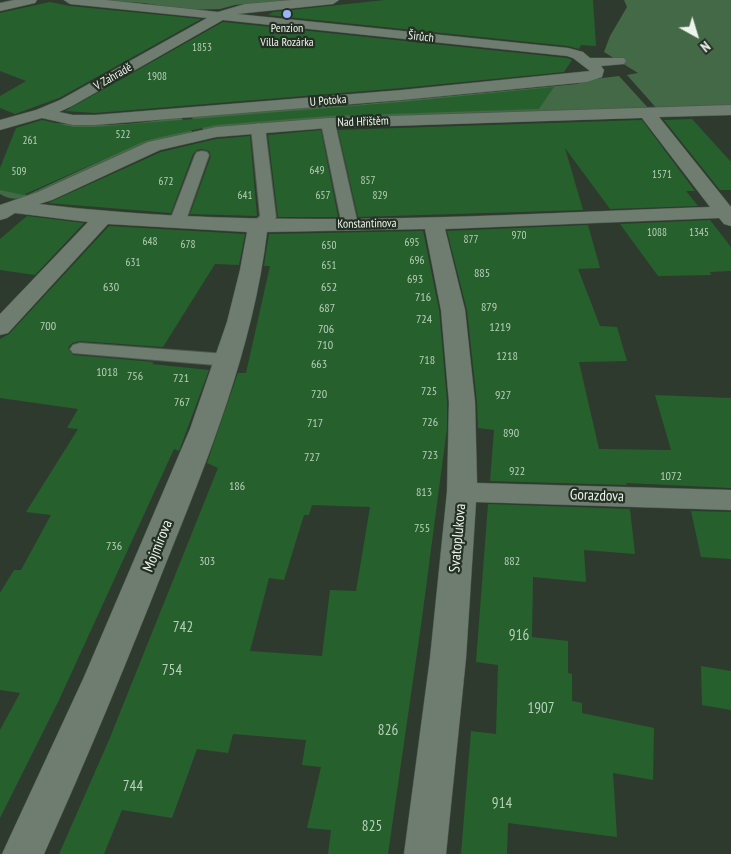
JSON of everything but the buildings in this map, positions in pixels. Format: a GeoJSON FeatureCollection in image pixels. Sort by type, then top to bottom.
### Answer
{"type":"FeatureCollection","features":[{"type":"Feature","properties":{"kind":"street"},"geometry":{"type":"LineString","coordinates":[[0,7],[32,0]]}},
{"type":"Feature","properties":{"kind":"street","name":"Širůch"},"geometry":{"type":"LineString","coordinates":[[70,0],[568,52],[578,55],[587,62],[619,61]]}},
{"type":"Feature","properties":{"kind":"street"},"geometry":{"type":"LineString","coordinates":[[220,16],[237,9],[333,0]]}},
{"type":"Feature","properties":{"kind":"street","name":"V Zahradě"},"geometry":{"type":"LineString","coordinates":[[0,125],[42,113],[66,103],[220,16]]}},
{"type":"Feature","properties":{"kind":"street","name":"U Potoka"},"geometry":{"type":"LineString","coordinates":[[42,113],[73,120],[95,120],[402,95],[587,77],[597,74],[597,70],[587,62]]}},
{"type":"Feature","properties":{"kind":"street","name":"Nad Hřištěm"},"geometry":{"type":"LineString","coordinates":[[3,209],[45,196],[154,146],[201,134],[258,127],[328,123],[731,110]]}},
{"type":"Feature","properties":{"kind":"street"},"geometry":{"type":"LineString","coordinates":[[646,112],[728,216]]}},
{"type":"Feature","properties":{"kind":"street","name":"Konstantinova"},"geometry":{"type":"LineString","coordinates":[[3,209],[177,223],[258,226],[728,216]]}},
{"type":"Feature","properties":{"kind":"street"},"geometry":{"type":"LineString","coordinates":[[0,328],[103,218]]}},
{"type":"Feature","properties":{"kind":"street","name":"Svatoplukova"},"geometry":{"type":"LineString","coordinates":[[425,854],[448,658],[462,492],[462,402],[454,319],[434,223]]}},
{"type":"Feature","properties":{"kind":"street","name":"Mojmírova"},"geometry":{"type":"LineString","coordinates":[[23,854],[50,797],[134,603],[189,470],[227,360],[248,285],[258,226]]}},
{"type":"Feature","properties":{"kind":"street","name":"Gorazdova"},"geometry":{"type":"LineString","coordinates":[[462,492],[731,500]]}},
{"type":"Feature","properties":{"kind":"lane"},"geometry":{"type":"LineString","coordinates":[[328,123],[350,225]]}},
{"type":"Feature","properties":{"kind":"lane"},"geometry":{"type":"LineString","coordinates":[[258,127],[268,217],[258,226]]}},
{"type":"Feature","properties":{"kind":"lane"},"geometry":{"type":"LineString","coordinates":[[177,223],[202,155]]}},
{"type":"Feature","properties":{"kind":"lane"},"geometry":{"type":"LineString","coordinates":[[80,349],[227,360]]}},
{"type":"Feature","properties":{"kind":"green space"},"geometry":{"type":"Polygon","coordinates":[[[93,0],[309,0],[235,5],[220,9],[185,10],[144,3],[93,0]]]}},
{"type":"Feature","properties":{"kind":"green space"},"geometry":{"type":"Polygon","coordinates":[[[624,0],[731,0],[731,108],[658,110],[627,75],[638,73],[604,52],[610,36],[627,7],[624,0]]]}},
{"type":"Feature","properties":{"kind":"green space"},"geometry":{"type":"Polygon","coordinates":[[[619,76],[650,110],[288,121],[204,130],[189,115],[323,105],[343,106],[577,84],[586,80],[619,76]]]}},
{"type":"Feature","properties":{"kind":"green space"},"geometry":{"type":"Polygon","coordinates":[[[180,116],[193,133],[39,195],[14,199],[0,194],[0,189],[27,195],[141,142],[183,130],[91,130],[41,122],[111,125],[163,120],[180,116]]]}},
{"type":"Feature","properties":{"kind":"place","name":"Penzion Villa Rozárka"},"geometry":{"type":"Point","coordinates":[287,14]}}]}
